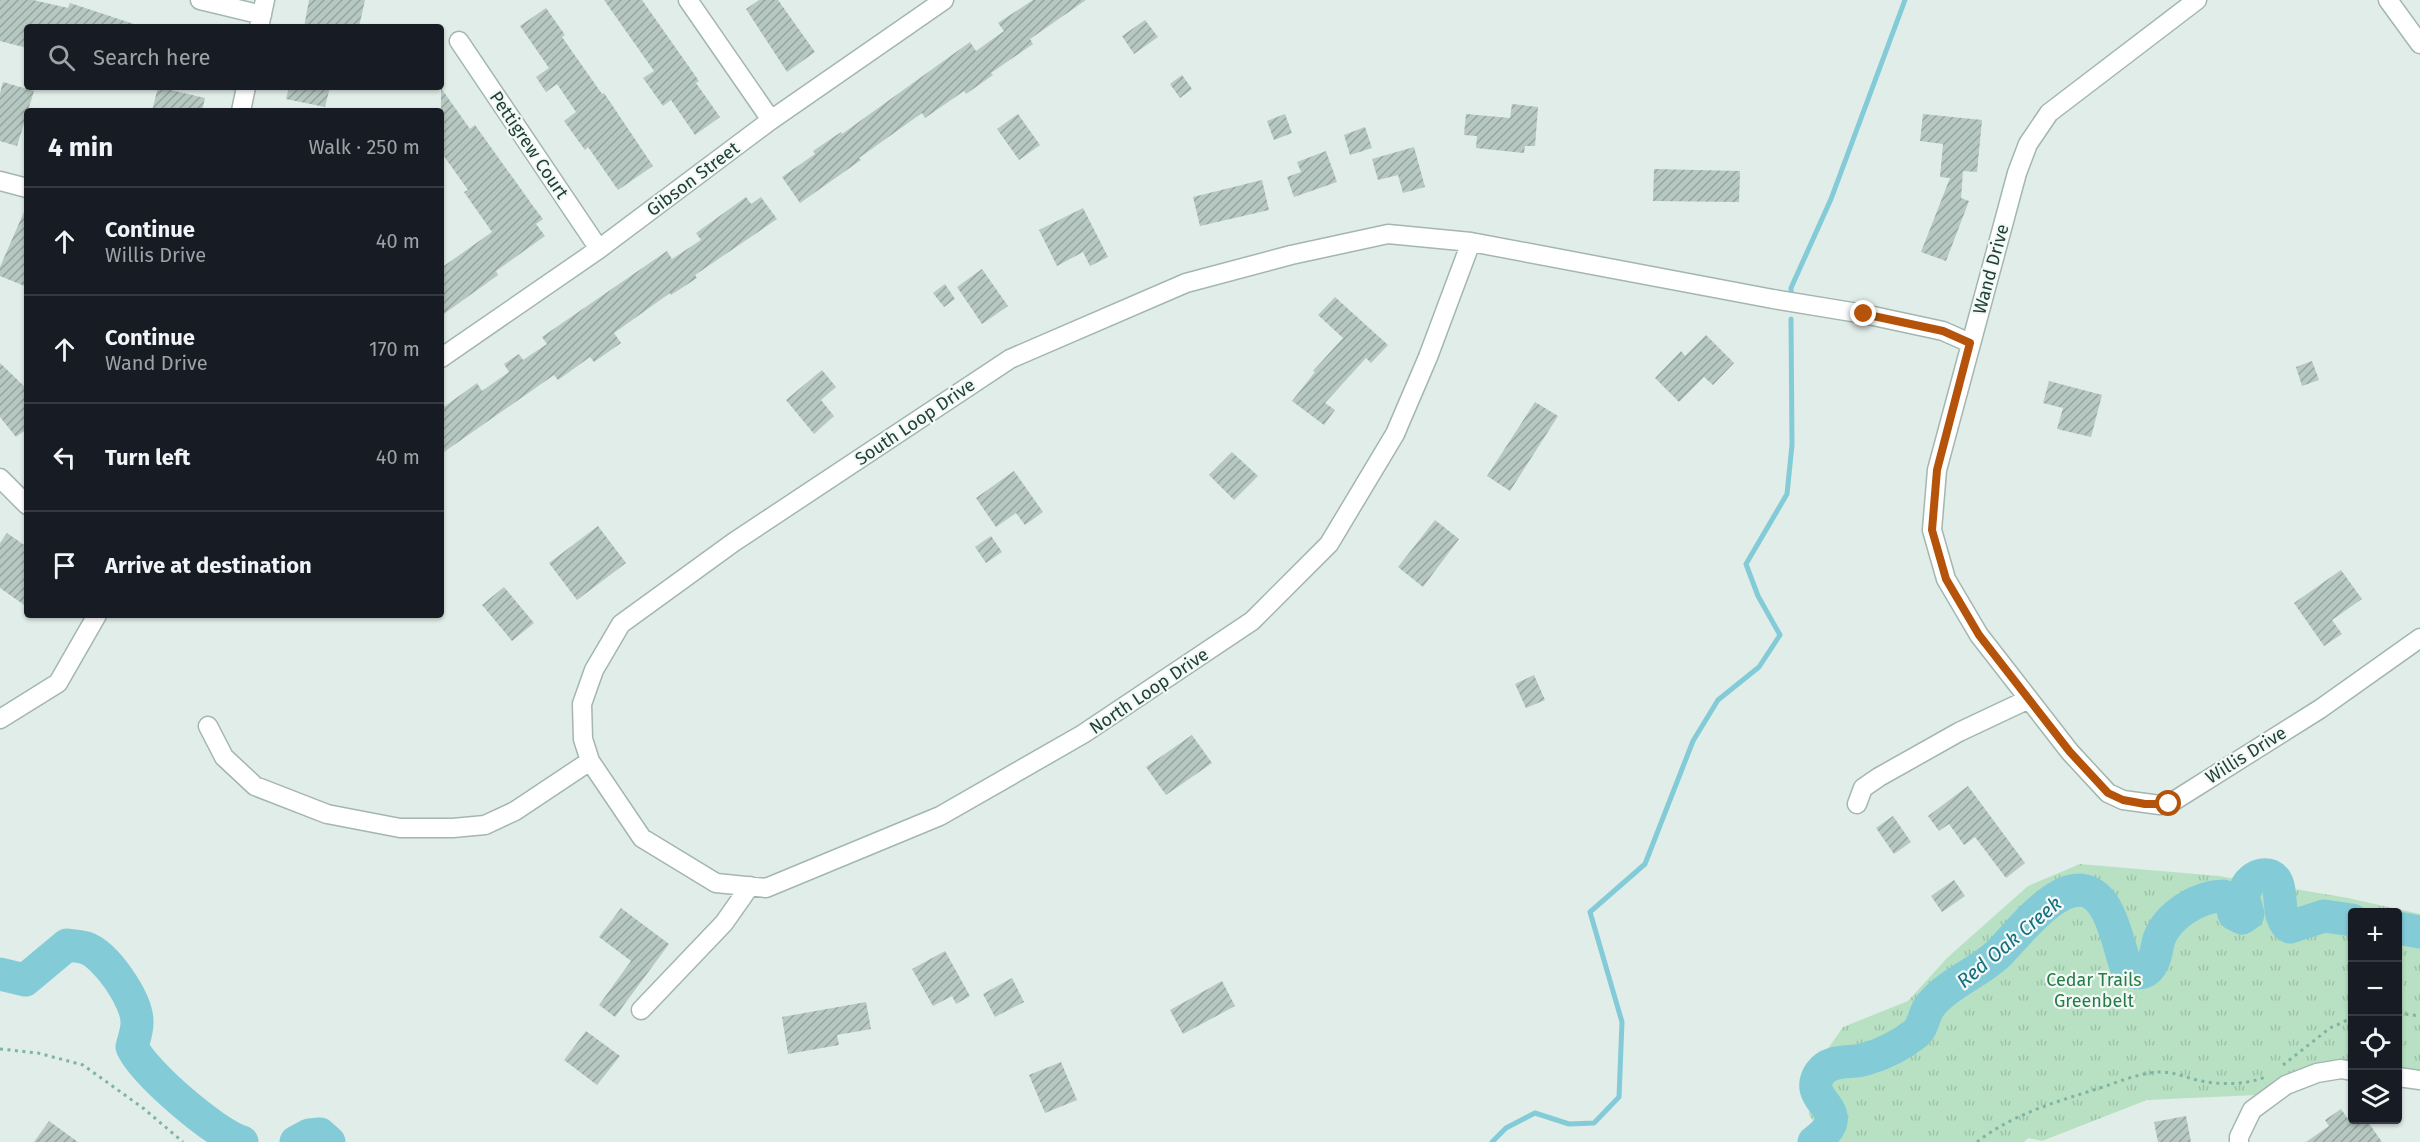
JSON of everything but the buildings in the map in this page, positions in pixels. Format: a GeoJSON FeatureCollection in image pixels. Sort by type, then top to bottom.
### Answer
{"type":"FeatureCollection","features":[{"type":"Feature","properties":{"kind":"street"},"geometry":{"type":"LineString","coordinates":[[200,0],[262,14]]}},
{"type":"Feature","properties":{"kind":"street"},"geometry":{"type":"LineString","coordinates":[[688,0],[771,120]]}},
{"type":"Feature","properties":{"kind":"street","name":"Gibson Street"},"geometry":{"type":"LineString","coordinates":[[444,356],[599,249],[771,120],[944,0]]}},
{"type":"Feature","properties":{"kind":"street","name":"Wand Drive"},"geometry":{"type":"LineString","coordinates":[[2070,752],[1979,635],[1946,579],[1932,530],[1937,470],[2017,173],[2028,144],[2049,113],[2197,0]]}},
{"type":"Feature","properties":{"kind":"street"},"geometry":{"type":"LineString","coordinates":[[2388,0],[2420,44]]}},
{"type":"Feature","properties":{"kind":"street","name":"Pettigrew Court"},"geometry":{"type":"LineString","coordinates":[[459,41],[599,249]]}},
{"type":"Feature","properties":{"kind":"street"},"geometry":{"type":"LineString","coordinates":[[242,108],[245,90]]}},
{"type":"Feature","properties":{"kind":"street"},"geometry":{"type":"LineString","coordinates":[[0,181],[24,187]]}},
{"type":"Feature","properties":{"kind":"street","name":"South Loop Drive"},"geometry":{"type":"LineString","coordinates":[[642,838],[590,761],[583,739],[582,704],[594,670],[621,624],[734,542],[1010,359],[1186,283],[1290,255],[1388,234],[1471,242],[1864,314],[1943,331],[1970,343]]}},
{"type":"Feature","properties":{"kind":"street","name":"North Loop Drive"},"geometry":{"type":"LineString","coordinates":[[642,838],[716,883],[766,888],[940,816],[1083,734],[1252,621],[1329,544],[1395,434],[1428,357],[1471,242]]}},
{"type":"Feature","properties":{"kind":"street"},"geometry":{"type":"LineString","coordinates":[[0,478],[24,503]]}},
{"type":"Feature","properties":{"kind":"street"},"geometry":{"type":"LineString","coordinates":[[0,719],[58,683],[95,618]]}},
{"type":"Feature","properties":{"kind":"street","name":"Willis Drive"},"geometry":{"type":"LineString","coordinates":[[2070,752],[2108,793],[2134,802],[2169,804],[2320,708],[2420,638]]}},
{"type":"Feature","properties":{"kind":"street"},"geometry":{"type":"LineString","coordinates":[[1857,804],[1863,788],[1879,777],[1959,732],[2029,699]]}},
{"type":"Feature","properties":{"kind":"street"},"geometry":{"type":"LineString","coordinates":[[208,726],[224,757],[255,786],[327,813],[400,828],[453,828],[485,825],[515,811],[590,761]]}},
{"type":"Feature","properties":{"kind":"street"},"geometry":{"type":"LineString","coordinates":[[641,1010],[724,923],[750,886]]}},
{"type":"Feature","properties":{"kind":"street"},"geometry":{"type":"LineString","coordinates":[[2239,1140],[2252,1110],[2286,1085],[2317,1073],[2348,1071]]}},
{"type":"Feature","properties":{"kind":"street"},"geometry":{"type":"LineString","coordinates":[[2402,1078],[2420,1080]]}},
{"type":"Feature","properties":{"kind":"path"},"geometry":{"type":"LineString","coordinates":[[2402,1014],[2420,1016]]}},
{"type":"Feature","properties":{"kind":"path"},"geometry":{"type":"LineString","coordinates":[[2281,1067],[2323,1032],[2348,1019]]}},
{"type":"Feature","properties":{"kind":"path"},"geometry":{"type":"LineString","coordinates":[[0,1048],[38,1053],[83,1065],[143,1108],[183,1142]]}},
{"type":"Feature","properties":{"kind":"path"},"geometry":{"type":"LineString","coordinates":[[1977,1142],[1992,1130],[2036,1109],[2158,1072],[2223,1083],[2250,1083],[2266,1076]]}},
{"type":"Feature","properties":{"kind":"path"},"geometry":{"type":"LineString","coordinates":[[174,1142],[178,1138]]}},
{"type":"Feature","properties":{"kind":"green space","name":"Cedar Trails Greenbelt"},"geometry":{"type":"Polygon","coordinates":[[[2080,864],[2219,876],[2393,908],[2348,908],[2348,1062],[2337,1061],[2301,1069],[2257,1095],[2147,1100],[2042,1141],[2028,1138],[2024,1142],[1829,1142],[1809,1115],[1809,1076],[1843,1027],[1908,1001],[1947,958],[2028,886],[2080,864]]]}},
{"type":"Feature","properties":{"kind":"green space","name":"Cedar Trails Greenbelt"},"geometry":{"type":"Polygon","coordinates":[[[2402,910],[2420,914],[2420,1070],[2402,1068],[2402,910]]]}},
{"type":"Feature","properties":{"kind":"waterway"},"geometry":{"type":"LineString","coordinates":[[1791,297],[1791,288],[1831,199],[1905,0]]}},
{"type":"Feature","properties":{"kind":"waterway"},"geometry":{"type":"LineString","coordinates":[[1492,1142],[1506,1128],[1535,1113],[1569,1124],[1594,1123],[1619,1097],[1622,1022],[1590,912],[1645,864],[1693,741],[1718,700],[1759,667],[1780,635],[1758,596],[1746,564],[1787,494],[1792,445],[1791,319]]}},
{"type":"Feature","properties":{"kind":"waterway","name":"Red Oak Creek"},"geometry":{"type":"LineString","coordinates":[[1814,1142],[1826,1131],[1831,1122],[1830,1114],[1817,1092],[1816,1083],[1825,1068],[1835,1063],[1872,1057],[1910,1038],[1918,1031],[1930,1006],[1937,998],[1990,961],[2034,915],[2065,893],[2080,890],[2094,895],[2107,911],[2126,967],[2136,973],[2144,972],[2150,967],[2163,930],[2185,908],[2204,899],[2223,896],[2232,905],[2234,914],[2242,918],[2248,914],[2244,900],[2245,891],[2250,882],[2261,875],[2271,876],[2275,880],[2282,916],[2290,927],[2324,916],[2348,919]]}},
{"type":"Feature","properties":{"kind":"waterway","name":"Red Oak Creek"},"geometry":{"type":"LineString","coordinates":[[2402,929],[2420,932]]}},
{"type":"Feature","properties":{"kind":"waterway","name":"Red Oak Creek"},"geometry":{"type":"LineString","coordinates":[[0,974],[25,980],[67,945],[84,947],[94,952],[111,969],[127,991],[137,1023],[132,1047],[139,1058],[150,1072],[198,1115],[242,1142]]}},
{"type":"Feature","properties":{"kind":"waterway","name":"Red Oak Creek"},"geometry":{"type":"LineString","coordinates":[[296,1142],[309,1135],[320,1134],[329,1142]]}},
{"type":"Feature","properties":{"kind":"route"},"geometry":{"type":"LineString","coordinates":[[1864,314],[1943,331],[1970,343],[1937,470],[1932,530],[1946,579],[1979,635],[2070,752],[2108,793],[2123,800],[2145,804],[2169,804]]}}]}
